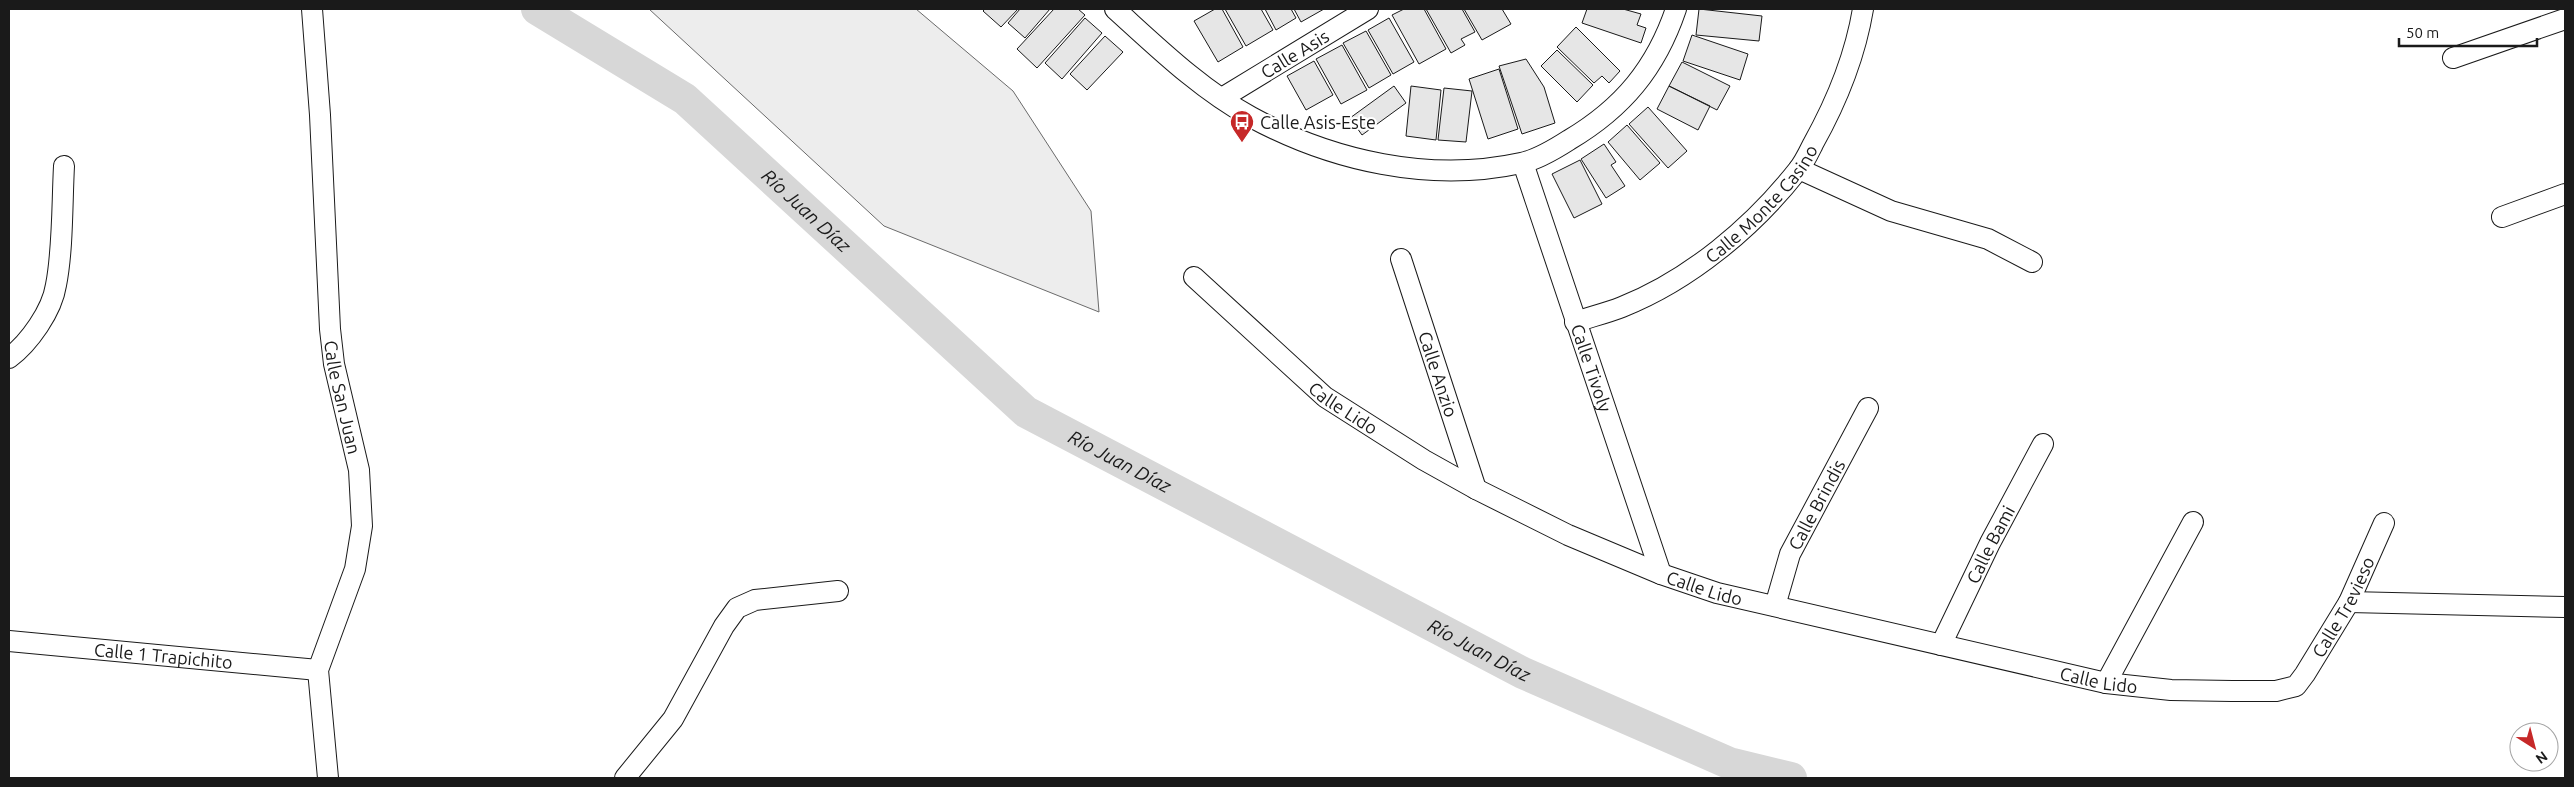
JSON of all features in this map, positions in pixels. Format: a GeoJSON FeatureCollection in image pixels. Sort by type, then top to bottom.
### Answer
{"type":"FeatureCollection","features":[{"type":"Feature","properties":{"kind":"street","name":"Calle San Juan"},"geometry":{"type":"LineString","coordinates":[[312,9],[320,115],[330,329],[334,364],[359,470],[362,526],[354,569],[318,670],[328,778]]}},
{"type":"Feature","properties":{"kind":"street"},"geometry":{"type":"LineString","coordinates":[[1114,9],[1196,80],[1250,117],[1310,144],[1404,168],[1465,171],[1523,163],[1557,148],[1589,128],[1640,82],[1656,56],[1676,9]]}},
{"type":"Feature","properties":{"kind":"street","name":"Calle Asis"},"geometry":{"type":"LineString","coordinates":[[1222,98],[1368,9]]}},
{"type":"Feature","properties":{"kind":"street","name":"Calle Monte Casino"},"geometry":{"type":"LineString","coordinates":[[1575,322],[1622,307],[1686,272],[1739,231],[1799,169],[1826,121],[1849,68],[1855,51],[1863,9]]}},
{"type":"Feature","properties":{"kind":"street"},"geometry":{"type":"LineString","coordinates":[[2453,58],[2565,19]]}},
{"type":"Feature","properties":{"kind":"street","name":"Calle Tivoly"},"geometry":{"type":"LineString","coordinates":[[1523,163],[1660,574]]}},
{"type":"Feature","properties":{"kind":"street"},"geometry":{"type":"LineString","coordinates":[[9,358],[17,352],[35,330],[56,286],[64,166]]}},
{"type":"Feature","properties":{"kind":"street"},"geometry":{"type":"LineString","coordinates":[[1799,169],[1890,210],[1988,239],[2032,262]]}},
{"type":"Feature","properties":{"kind":"street"},"geometry":{"type":"LineString","coordinates":[[2502,217],[2565,194]]}},
{"type":"Feature","properties":{"kind":"street","name":"Calle Anzio"},"geometry":{"type":"LineString","coordinates":[[1401,259],[1476,489]]}},
{"type":"Feature","properties":{"kind":"street","name":"Calle Lido"},"geometry":{"type":"LineString","coordinates":[[1194,277],[1325,397],[1424,460],[1476,489],[1568,535],[1660,574],[1716,593],[2106,683],[2172,690],[2232,692],[2276,691],[2296,686]]}},
{"type":"Feature","properties":{"kind":"street","name":"Calle Brindis"},"geometry":{"type":"LineString","coordinates":[[1775,606],[1790,554],[1868,408]]}},
{"type":"Feature","properties":{"kind":"street","name":"Calle Bami"},"geometry":{"type":"LineString","coordinates":[[1941,645],[1990,543],[2043,444]]}},
{"type":"Feature","properties":{"kind":"street"},"geometry":{"type":"LineString","coordinates":[[2106,683],[2193,522]]}},
{"type":"Feature","properties":{"kind":"street","name":"Calle Trevieso"},"geometry":{"type":"LineString","coordinates":[[2296,686],[2348,602],[2384,523]]}},
{"type":"Feature","properties":{"kind":"street"},"geometry":{"type":"LineString","coordinates":[[625,778],[673,719],[724,626],[737,608],[755,600],[838,590]]}},
{"type":"Feature","properties":{"kind":"street"},"geometry":{"type":"LineString","coordinates":[[2348,602],[2565,607]]}},
{"type":"Feature","properties":{"kind":"street","name":"Calle 1 Trapichito"},"geometry":{"type":"LineString","coordinates":[[9,641],[318,670]]}},
{"type":"Feature","properties":{"kind":"shaded area"},"geometry":{"type":"Polygon","coordinates":[[[649,9],[916,9],[1013,91],[1091,211],[1099,312],[884,226],[649,9]]]}},
{"type":"Feature","properties":{"kind":"building"},"geometry":{"type":"Polygon","coordinates":[[[985,9],[1018,9],[1001,27],[983,11],[985,9]]]}},
{"type":"Feature","properties":{"kind":"building"},"geometry":{"type":"Polygon","coordinates":[[[1020,9],[1050,9],[1025,38],[1008,23],[1020,9]]]}},
{"type":"Feature","properties":{"kind":"building"},"geometry":{"type":"Polygon","coordinates":[[[1054,9],[1078,9],[1085,15],[1037,68],[1017,49],[1054,9]]]}},
{"type":"Feature","properties":{"kind":"building"},"geometry":{"type":"Polygon","coordinates":[[[1215,9],[1222,9],[1243,47],[1218,62],[1194,21],[1215,9]]]}},
{"type":"Feature","properties":{"kind":"building"},"geometry":{"type":"Polygon","coordinates":[[[1225,9],[1261,9],[1273,30],[1246,46],[1225,9]]]}},
{"type":"Feature","properties":{"kind":"building"},"geometry":{"type":"Polygon","coordinates":[[[1265,9],[1291,9],[1296,18],[1276,30],[1265,9]]]}},
{"type":"Feature","properties":{"kind":"building"},"geometry":{"type":"Polygon","coordinates":[[[1294,9],[1324,9],[1301,22],[1294,9]]]}},
{"type":"Feature","properties":{"kind":"building"},"geometry":{"type":"Polygon","coordinates":[[[1404,9],[1424,9],[1446,49],[1419,64],[1392,15],[1404,9]]]}},
{"type":"Feature","properties":{"kind":"building"},"geometry":{"type":"Polygon","coordinates":[[[1426,9],[1462,9],[1475,32],[1461,39],[1465,45],[1451,53],[1426,9]]]}},
{"type":"Feature","properties":{"kind":"building"},"geometry":{"type":"Polygon","coordinates":[[[1464,9],[1502,9],[1511,24],[1482,40],[1464,9]]]}},
{"type":"Feature","properties":{"kind":"building"},"geometry":{"type":"Polygon","coordinates":[[[1587,9],[1623,9],[1641,14],[1637,25],[1646,28],[1641,43],[1582,23],[1587,9]]]}},
{"type":"Feature","properties":{"kind":"building"},"geometry":{"type":"Polygon","coordinates":[[[1699,9],[1762,16],[1759,41],[1696,35],[1699,9]]]}},
{"type":"Feature","properties":{"kind":"building"},"geometry":{"type":"Polygon","coordinates":[[[1085,18],[1102,33],[1062,79],[1045,63],[1085,18]]]}},
{"type":"Feature","properties":{"kind":"building"},"geometry":{"type":"Polygon","coordinates":[[[1389,18],[1414,62],[1393,74],[1368,30],[1389,18]]]}},
{"type":"Feature","properties":{"kind":"building"},"geometry":{"type":"Polygon","coordinates":[[[1576,27],[1620,71],[1609,83],[1602,76],[1594,83],[1557,47],[1576,27]]]}},
{"type":"Feature","properties":{"kind":"building"},"geometry":{"type":"Polygon","coordinates":[[[1366,31],[1391,75],[1369,88],[1343,43],[1366,31]]]}},
{"type":"Feature","properties":{"kind":"building"},"geometry":{"type":"Polygon","coordinates":[[[1692,35],[1748,54],[1740,80],[1683,61],[1692,35]]]}},
{"type":"Feature","properties":{"kind":"building"},"geometry":{"type":"Polygon","coordinates":[[[1105,36],[1123,52],[1087,90],[1070,74],[1105,36]]]}},
{"type":"Feature","properties":{"kind":"building"},"geometry":{"type":"Polygon","coordinates":[[[1342,45],[1367,90],[1341,104],[1316,59],[1342,45]]]}},
{"type":"Feature","properties":{"kind":"building"},"geometry":{"type":"Polygon","coordinates":[[[1557,50],[1593,85],[1577,102],[1541,66],[1557,50]]]}},
{"type":"Feature","properties":{"kind":"building"},"geometry":{"type":"Polygon","coordinates":[[[1526,59],[1544,87],[1555,123],[1522,134],[1499,66],[1526,59]]]}},
{"type":"Feature","properties":{"kind":"building"},"geometry":{"type":"Polygon","coordinates":[[[1314,61],[1333,95],[1306,110],[1287,76],[1314,61]]]}},
{"type":"Feature","properties":{"kind":"building"},"geometry":{"type":"Polygon","coordinates":[[[1682,62],[1730,86],[1717,110],[1669,86],[1682,62]]]}},
{"type":"Feature","properties":{"kind":"building"},"geometry":{"type":"Polygon","coordinates":[[[1499,69],[1518,129],[1488,139],[1469,79],[1499,69]]]}},
{"type":"Feature","properties":{"kind":"building"},"geometry":{"type":"Polygon","coordinates":[[[1394,86],[1406,103],[1362,135],[1350,118],[1394,86]]]}},
{"type":"Feature","properties":{"kind":"building"},"geometry":{"type":"Polygon","coordinates":[[[1411,86],[1441,90],[1436,140],[1406,136],[1411,86]]]}},
{"type":"Feature","properties":{"kind":"building"},"geometry":{"type":"Polygon","coordinates":[[[1669,86],[1710,106],[1698,130],[1657,109],[1669,86]]]}},
{"type":"Feature","properties":{"kind":"building"},"geometry":{"type":"Polygon","coordinates":[[[1444,88],[1472,91],[1466,142],[1438,140],[1444,88]]]}},
{"type":"Feature","properties":{"kind":"building"},"geometry":{"type":"Polygon","coordinates":[[[1648,107],[1687,151],[1668,168],[1629,124],[1648,107]]]}},
{"type":"Feature","properties":{"kind":"building"},"geometry":{"type":"Polygon","coordinates":[[[1627,125],[1660,163],[1640,180],[1608,142],[1627,125]]]}},
{"type":"Feature","properties":{"kind":"building"},"geometry":{"type":"Polygon","coordinates":[[[1604,144],[1616,162],[1611,165],[1625,186],[1606,198],[1581,159],[1604,144]]]}},
{"type":"Feature","properties":{"kind":"building"},"geometry":{"type":"Polygon","coordinates":[[[1580,160],[1602,204],[1574,218],[1552,174],[1580,160]]]}},
{"type":"Feature","properties":{"kind":"waterway","name":"Río Juan Díaz"},"geometry":{"type":"LineString","coordinates":[[537,9],[685,99],[1026,412],[1523,673],[1729,763],[1791,778]]}},
{"type":"Feature","properties":{"kind":"place","name":"Calle Asis-Este"},"geometry":{"type":"Point","coordinates":[1242,143]}}]}
